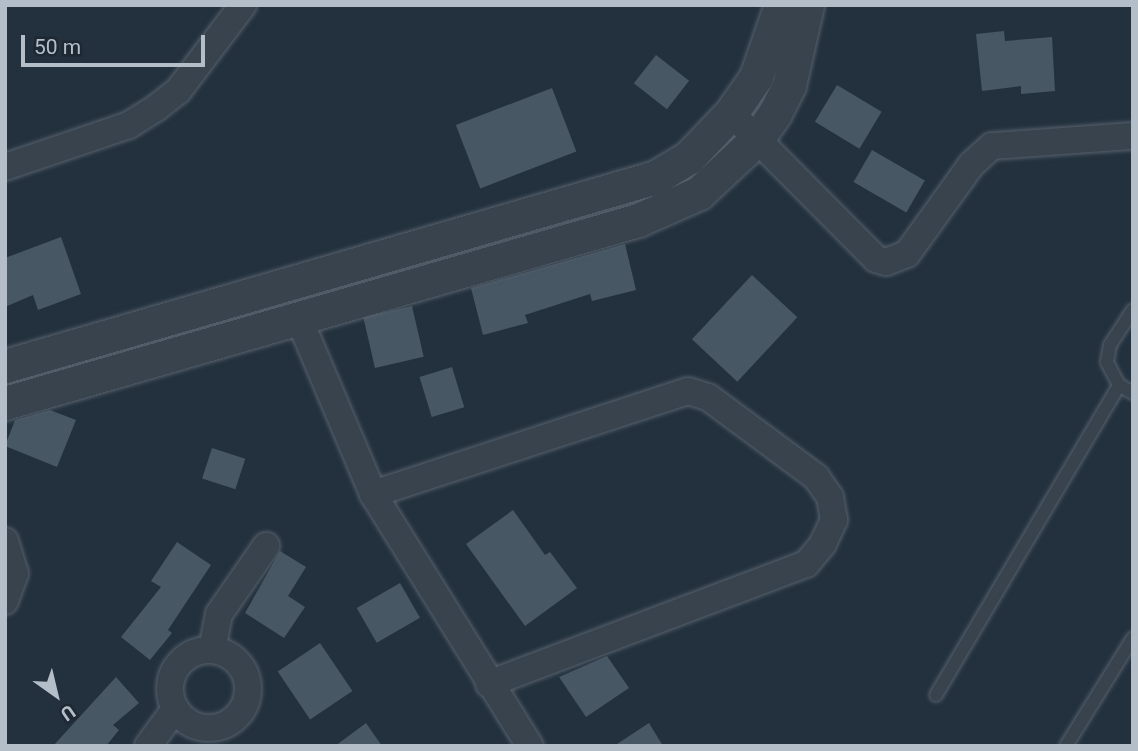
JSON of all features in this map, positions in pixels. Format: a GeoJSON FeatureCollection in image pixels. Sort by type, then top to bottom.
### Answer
{"type":"FeatureCollection","features":[{"type":"Feature","properties":{"kind":"street"},"geometry":{"type":"LineString","coordinates":[[5,167],[129,125],[156,108],[178,91],[243,5]]}},
{"type":"Feature","properties":{"kind":"street"},"geometry":{"type":"LineString","coordinates":[[5,366],[656,177],[688,158],[731,113],[756,78],[781,5]]}},
{"type":"Feature","properties":{"kind":"street"},"geometry":{"type":"LineString","coordinates":[[5,403],[300,321],[670,207],[698,193],[757,139],[789,85],[807,5]]}},
{"type":"Feature","properties":{"kind":"street"},"geometry":{"type":"LineString","coordinates":[[731,113],[876,259],[886,262],[907,254],[972,164],[992,146],[1133,136]]}},
{"type":"Feature","properties":{"kind":"street"},"geometry":{"type":"LineString","coordinates":[[446,238],[456,274]]}},
{"type":"Feature","properties":{"kind":"street"},"geometry":{"type":"LineString","coordinates":[[300,321],[373,494],[530,746]]}},
{"type":"Feature","properties":{"kind":"street"},"geometry":{"type":"LineString","coordinates":[[373,494],[688,391],[708,397],[816,477],[830,497],[834,520],[823,544],[806,564],[489,684]]}},
{"type":"Feature","properties":{"kind":"street"},"geometry":{"type":"LineString","coordinates":[[5,541],[15,573],[5,601]]}},
{"type":"Feature","properties":{"kind":"street"},"geometry":{"type":"LineString","coordinates":[[212,650],[219,614],[266,546]]}},
{"type":"Feature","properties":{"kind":"street"},"geometry":{"type":"LineString","coordinates":[[200,651],[224,653],[243,670],[248,693],[237,716],[214,737],[192,725],[175,709],[170,686],[179,664],[200,651]]}},
{"type":"Feature","properties":{"kind":"street"},"geometry":{"type":"LineString","coordinates":[[148,746],[175,709]]}},
{"type":"Feature","properties":{"kind":"lane"},"geometry":{"type":"LineString","coordinates":[[1133,310],[1110,345],[1107,362],[1119,385],[1133,393]]}},
{"type":"Feature","properties":{"kind":"lane"},"geometry":{"type":"LineString","coordinates":[[936,695],[1119,385]]}},
{"type":"Feature","properties":{"kind":"lane"},"geometry":{"type":"LineString","coordinates":[[1066,746],[1133,638]]}},
{"type":"Feature","properties":{"kind":"building"},"geometry":{"type":"Polygon","coordinates":[[[1004,31],[1005,41],[1052,37],[1055,91],[1021,94],[1021,86],[982,91],[976,34],[1004,31]]]}},
{"type":"Feature","properties":{"kind":"building"},"geometry":{"type":"Polygon","coordinates":[[[656,55],[689,81],[667,109],[634,83],[656,55]]]}},
{"type":"Feature","properties":{"kind":"building"},"geometry":{"type":"Polygon","coordinates":[[[837,85],[882,112],[859,149],[815,122],[837,85]]]}},
{"type":"Feature","properties":{"kind":"building"},"geometry":{"type":"Polygon","coordinates":[[[552,88],[576,151],[480,188],[456,125],[552,88]]]}},
{"type":"Feature","properties":{"kind":"building"},"geometry":{"type":"Polygon","coordinates":[[[872,150],[925,180],[906,213],[854,182],[872,150]]]}},
{"type":"Feature","properties":{"kind":"building"},"geometry":{"type":"Polygon","coordinates":[[[61,237],[81,294],[38,310],[33,295],[5,307],[5,258],[61,237]]]}},
{"type":"Feature","properties":{"kind":"building"},"geometry":{"type":"Polygon","coordinates":[[[625,244],[636,290],[592,301],[590,294],[525,315],[528,323],[483,335],[471,288],[625,244]]]}},
{"type":"Feature","properties":{"kind":"building"},"geometry":{"type":"Polygon","coordinates":[[[752,275],[797,317],[737,382],[692,339],[752,275]]]}},
{"type":"Feature","properties":{"kind":"building"},"geometry":{"type":"Polygon","coordinates":[[[412,306],[424,357],[375,368],[363,317],[412,306]]]}},
{"type":"Feature","properties":{"kind":"building"},"geometry":{"type":"Polygon","coordinates":[[[452,367],[464,407],[432,417],[419,377],[452,367]]]}},
{"type":"Feature","properties":{"kind":"building"},"geometry":{"type":"Polygon","coordinates":[[[50,410],[76,420],[57,467],[5,446],[15,420],[50,410]]]}},
{"type":"Feature","properties":{"kind":"building"},"geometry":{"type":"Polygon","coordinates":[[[212,448],[245,459],[235,489],[202,478],[212,448]]]}},
{"type":"Feature","properties":{"kind":"building"},"geometry":{"type":"Polygon","coordinates":[[[513,510],[545,555],[550,552],[577,588],[525,626],[466,544],[513,510]]]}},
{"type":"Feature","properties":{"kind":"building"},"geometry":{"type":"Polygon","coordinates":[[[177,542],[211,565],[168,630],[172,633],[150,660],[121,637],[161,587],[151,581],[177,542]]]}},
{"type":"Feature","properties":{"kind":"building"},"geometry":{"type":"Polygon","coordinates":[[[280,551],[306,567],[288,596],[305,607],[284,638],[245,613],[280,551]]]}},
{"type":"Feature","properties":{"kind":"building"},"geometry":{"type":"Polygon","coordinates":[[[400,583],[420,618],[377,643],[357,608],[400,583]]]}},
{"type":"Feature","properties":{"kind":"building"},"geometry":{"type":"Polygon","coordinates":[[[320,643],[352,691],[310,720],[278,672],[320,643]]]}},
{"type":"Feature","properties":{"kind":"building"},"geometry":{"type":"Polygon","coordinates":[[[607,656],[629,688],[586,717],[559,677],[607,656]]]}},
{"type":"Feature","properties":{"kind":"building"},"geometry":{"type":"Polygon","coordinates":[[[116,677],[139,703],[113,725],[119,730],[106,746],[53,746],[116,677]]]}},
{"type":"Feature","properties":{"kind":"building"},"geometry":{"type":"Polygon","coordinates":[[[366,723],[382,746],[335,746],[366,723]]]}},
{"type":"Feature","properties":{"kind":"building"},"geometry":{"type":"Polygon","coordinates":[[[649,723],[663,746],[614,746],[649,723]]]}}]}
